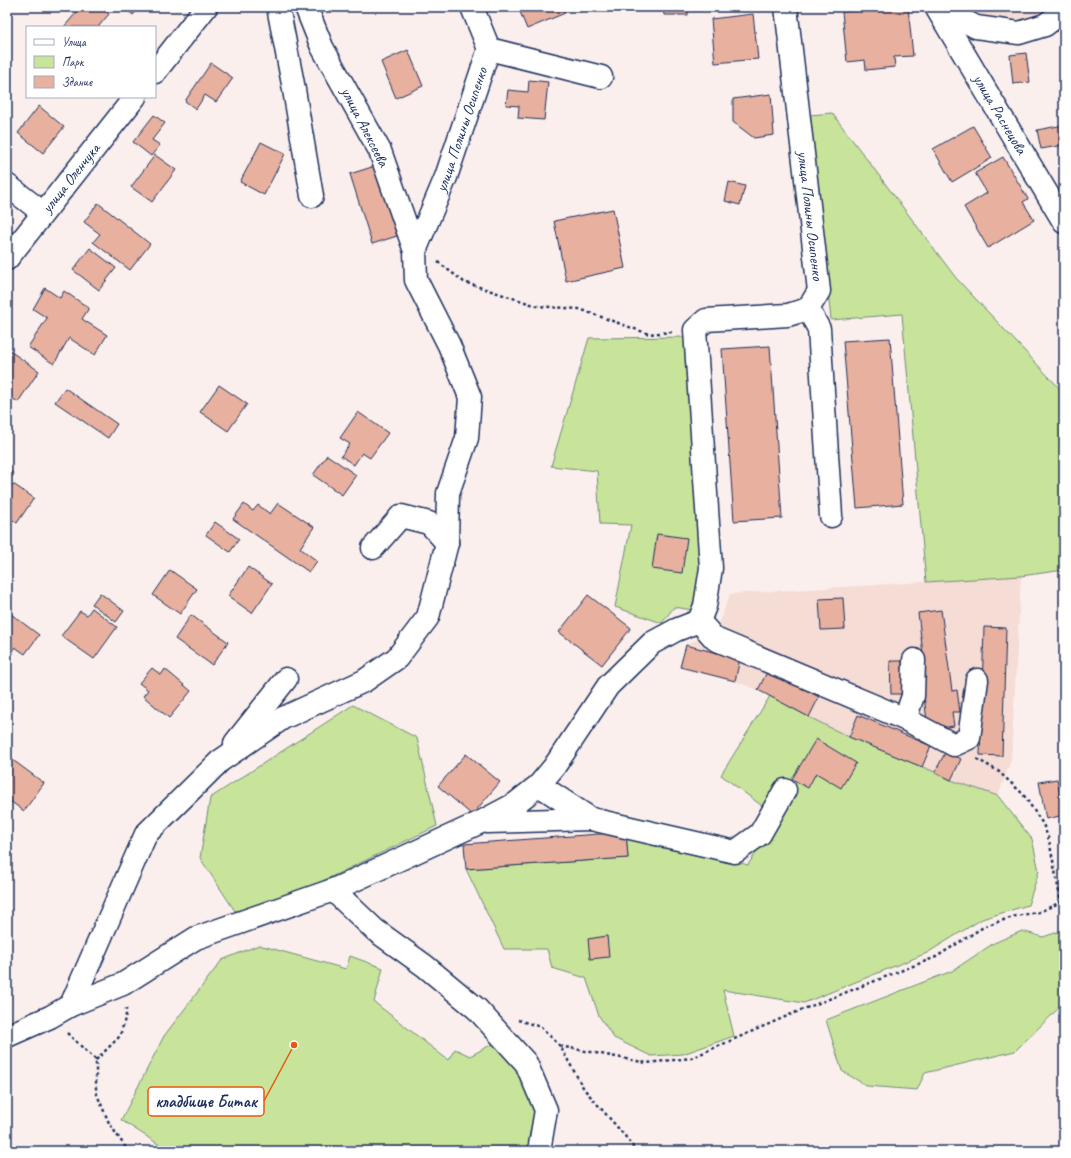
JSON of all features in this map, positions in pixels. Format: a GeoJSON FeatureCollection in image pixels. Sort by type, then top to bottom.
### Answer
{"type":"FeatureCollection","features":[{"type":"Feature","properties":{"kind":"street"},"geometry":{"type":"LineString","coordinates":[[156,71],[206,7]]}},
{"type":"Feature","properties":{"kind":"street"},"geometry":{"type":"LineString","coordinates":[[278,7],[312,196]]}},
{"type":"Feature","properties":{"kind":"street","name":"улица Алексеева"},"geometry":{"type":"LineString","coordinates":[[306,7],[322,47],[380,151],[416,248]]}},
{"type":"Feature","properties":{"kind":"street","name":"улица Полины Осипенко"},"geometry":{"type":"LineString","coordinates":[[416,248],[446,177],[489,49],[472,7]]}},
{"type":"Feature","properties":{"kind":"street","name":"улица Полины Осипенко"},"geometry":{"type":"LineString","coordinates":[[786,7],[819,291],[808,309]]}},
{"type":"Feature","properties":{"kind":"street","name":"улица Раснецова"},"geometry":{"type":"LineString","coordinates":[[937,7],[976,27],[1019,33],[1045,25],[1062,12]]}},
{"type":"Feature","properties":{"kind":"street","name":"улица Раснецова"},"geometry":{"type":"LineString","coordinates":[[937,7],[1064,222]]}},
{"type":"Feature","properties":{"kind":"street"},"geometry":{"type":"LineString","coordinates":[[489,49],[601,77]]}},
{"type":"Feature","properties":{"kind":"street","name":"улица Оленчука"},"geometry":{"type":"LineString","coordinates":[[7,259],[134,98]]}},
{"type":"Feature","properties":{"kind":"street"},"geometry":{"type":"LineString","coordinates":[[7,186],[43,213]]}},
{"type":"Feature","properties":{"kind":"street"},"geometry":{"type":"LineString","coordinates":[[220,761],[283,718],[364,682],[397,658],[428,617],[447,543],[448,493],[467,438],[470,397],[449,345],[416,280],[416,248]]}},
{"type":"Feature","properties":{"kind":"street"},"geometry":{"type":"LineString","coordinates":[[7,1036],[50,1017],[71,1005],[123,984],[196,938],[333,890],[481,822],[515,804],[539,785],[554,767],[608,686],[652,644],[676,630],[699,621],[705,606],[711,568],[695,330],[706,320],[788,315],[808,309],[819,329],[831,516]]}},
{"type":"Feature","properties":{"kind":"street"},"geometry":{"type":"LineString","coordinates":[[373,548],[401,516],[429,523],[447,543]]}},
{"type":"Feature","properties":{"kind":"street"},"geometry":{"type":"LineString","coordinates":[[699,621],[716,639],[905,719],[954,745],[969,738],[977,680]]}},
{"type":"Feature","properties":{"kind":"street"},"geometry":{"type":"LineString","coordinates":[[905,719],[913,696],[914,660]]}},
{"type":"Feature","properties":{"kind":"street"},"geometry":{"type":"LineString","coordinates":[[71,1005],[146,834],[220,761],[286,679]]}},
{"type":"Feature","properties":{"kind":"street"},"geometry":{"type":"LineString","coordinates":[[539,785],[591,819]]}},
{"type":"Feature","properties":{"kind":"street"},"geometry":{"type":"LineString","coordinates":[[481,822],[591,819],[735,852],[760,834],[785,790]]}},
{"type":"Feature","properties":{"kind":"street"},"geometry":{"type":"LineString","coordinates":[[333,890],[375,930],[425,966],[477,1009],[526,1063],[546,1110],[539,1151]]}},
{"type":"Feature","properties":{"kind":"path"},"geometry":{"type":"LineString","coordinates":[[416,248],[464,282],[537,306],[580,309],[649,334],[695,330]]}},
{"type":"Feature","properties":{"kind":"path"},"geometry":{"type":"LineString","coordinates":[[560,1046],[647,1064],[691,1058],[801,1010],[936,957],[985,926],[1016,916],[1040,912],[1061,902],[1049,840],[1043,824],[1023,794],[998,771],[954,745]]}},
{"type":"Feature","properties":{"kind":"path"},"geometry":{"type":"LineString","coordinates":[[123,984],[126,995],[126,1015],[120,1036],[96,1060],[96,1092],[109,1123],[128,1151]]}},
{"type":"Feature","properties":{"kind":"path"},"geometry":{"type":"LineString","coordinates":[[50,1017],[96,1060]]}},
{"type":"Feature","properties":{"kind":"path"},"geometry":{"type":"LineString","coordinates":[[518,1020],[541,1027],[560,1046],[584,1089],[625,1136],[636,1151]]}},
{"type":"Feature","properties":{"kind":"shaded area"},"geometry":{"type":"Polygon","coordinates":[[[961,7],[1048,7],[1039,16],[1020,22],[979,19],[961,7]]]}},
{"type":"Feature","properties":{"kind":"shaded area"},"geometry":{"type":"Polygon","coordinates":[[[1021,576],[1011,760],[998,796],[951,780],[849,737],[758,690],[735,681],[680,667],[686,645],[717,629],[730,594],[1021,576]]]}},
{"type":"Feature","properties":{"kind":"green space"},"geometry":{"type":"Polygon","coordinates":[[[832,113],[956,278],[1064,393],[1064,438],[1061,439],[1064,570],[1021,576],[926,582],[902,314],[831,320],[810,115],[832,113]]]}},
{"type":"Feature","properties":{"kind":"green space"},"geometry":{"type":"Polygon","coordinates":[[[691,337],[704,562],[692,610],[674,607],[662,623],[615,607],[631,525],[600,524],[597,471],[551,466],[589,338],[691,337]]]}},
{"type":"Feature","properties":{"kind":"green space"},"geometry":{"type":"Polygon","coordinates":[[[770,696],[849,737],[951,780],[998,796],[1032,839],[1039,871],[1028,905],[982,919],[927,953],[804,1003],[723,990],[734,1036],[683,1054],[651,1056],[614,1038],[599,1016],[586,978],[552,968],[547,949],[504,949],[466,869],[628,858],[626,832],[748,865],[778,818],[721,775],[770,696]]]}},
{"type":"Feature","properties":{"kind":"green space"},"geometry":{"type":"Polygon","coordinates":[[[353,705],[417,738],[437,826],[281,901],[235,911],[200,858],[210,798],[353,705]]]}},
{"type":"Feature","properties":{"kind":"green space"},"geometry":{"type":"Polygon","coordinates":[[[1064,930],[1064,1003],[1015,1051],[925,1073],[917,1090],[867,1086],[842,1071],[826,1020],[952,971],[994,943],[1022,931],[1043,937],[1064,930]]]}},
{"type":"Feature","properties":{"kind":"green space"},"geometry":{"type":"Polygon","coordinates":[[[259,945],[346,969],[350,956],[383,968],[374,1002],[448,1060],[455,1049],[470,1056],[498,1041],[526,1073],[536,1111],[533,1151],[169,1151],[121,1120],[164,1036],[222,960],[259,945]]]}},
{"type":"Feature","properties":{"kind":"building"},"geometry":{"type":"Polygon","coordinates":[[[81,7],[101,7],[109,14],[99,26],[65,26],[81,7]]]}},
{"type":"Feature","properties":{"kind":"building"},"geometry":{"type":"Polygon","coordinates":[[[124,7],[140,7],[133,15],[124,7]]]}},
{"type":"Feature","properties":{"kind":"building"},"geometry":{"type":"Polygon","coordinates":[[[518,7],[563,7],[565,13],[527,29],[518,7]]]}},
{"type":"Feature","properties":{"kind":"building"},"geometry":{"type":"Polygon","coordinates":[[[663,7],[688,7],[688,15],[664,15],[663,7]]]}},
{"type":"Feature","properties":{"kind":"building"},"geometry":{"type":"Polygon","coordinates":[[[891,7],[908,7],[913,56],[894,57],[895,67],[866,70],[865,60],[847,62],[842,12],[891,7]]]}},
{"type":"Feature","properties":{"kind":"building"},"geometry":{"type":"Polygon","coordinates":[[[753,14],[758,59],[715,63],[711,19],[753,14]]]}},
{"type":"Feature","properties":{"kind":"building"},"geometry":{"type":"Polygon","coordinates":[[[408,50],[423,86],[396,98],[381,62],[408,50]]]}},
{"type":"Feature","properties":{"kind":"building"},"geometry":{"type":"Polygon","coordinates":[[[1026,53],[1030,82],[1013,84],[1010,55],[1026,53]]]}},
{"type":"Feature","properties":{"kind":"building"},"geometry":{"type":"Polygon","coordinates":[[[211,63],[233,78],[216,102],[205,95],[196,109],[185,101],[211,63]]]}},
{"type":"Feature","properties":{"kind":"building"},"geometry":{"type":"Polygon","coordinates":[[[529,80],[548,82],[544,120],[518,118],[519,106],[506,105],[508,90],[528,92],[529,80]]]}},
{"type":"Feature","properties":{"kind":"building"},"geometry":{"type":"Polygon","coordinates":[[[771,94],[774,135],[754,138],[733,122],[733,99],[771,94]]]}},
{"type":"Feature","properties":{"kind":"building"},"geometry":{"type":"Polygon","coordinates":[[[39,106],[64,127],[43,153],[18,133],[39,106]]]}},
{"type":"Feature","properties":{"kind":"building"},"geometry":{"type":"Polygon","coordinates":[[[154,115],[165,123],[152,140],[160,145],[151,156],[133,142],[154,115]]]}},
{"type":"Feature","properties":{"kind":"building"},"geometry":{"type":"Polygon","coordinates":[[[1064,125],[1064,145],[1041,149],[1037,130],[1064,125]]]}},
{"type":"Feature","properties":{"kind":"building"},"geometry":{"type":"Polygon","coordinates":[[[973,126],[992,158],[952,182],[933,149],[973,126]]]}},
{"type":"Feature","properties":{"kind":"building"},"geometry":{"type":"Polygon","coordinates":[[[261,142],[285,154],[264,195],[240,182],[261,142]]]}},
{"type":"Feature","properties":{"kind":"building"},"geometry":{"type":"Polygon","coordinates":[[[155,155],[176,170],[152,202],[131,187],[155,155]]]}},
{"type":"Feature","properties":{"kind":"building"},"geometry":{"type":"Polygon","coordinates":[[[1003,157],[1028,199],[1023,202],[1034,220],[988,248],[964,207],[987,193],[975,173],[1003,157]]]}},
{"type":"Feature","properties":{"kind":"building"},"geometry":{"type":"Polygon","coordinates":[[[375,166],[397,236],[372,244],[350,174],[375,166]]]}},
{"type":"Feature","properties":{"kind":"building"},"geometry":{"type":"Polygon","coordinates":[[[729,182],[745,186],[740,205],[725,201],[729,182]]]}},
{"type":"Feature","properties":{"kind":"building"},"geometry":{"type":"Polygon","coordinates":[[[98,203],[150,244],[130,270],[93,242],[100,234],[84,222],[98,203]]]}},
{"type":"Feature","properties":{"kind":"building"},"geometry":{"type":"Polygon","coordinates":[[[613,209],[625,268],[566,281],[554,221],[613,209]]]}},
{"type":"Feature","properties":{"kind":"building"},"geometry":{"type":"Polygon","coordinates":[[[90,248],[116,268],[99,290],[73,270],[90,248]]]}},
{"type":"Feature","properties":{"kind":"building"},"geometry":{"type":"Polygon","coordinates":[[[45,288],[60,298],[64,291],[89,308],[82,319],[107,335],[95,355],[69,338],[54,364],[28,347],[47,318],[33,309],[45,288]]]}},
{"type":"Feature","properties":{"kind":"building"},"geometry":{"type":"Polygon","coordinates":[[[890,338],[903,504],[857,508],[843,341],[890,338]]]}},
{"type":"Feature","properties":{"kind":"building"},"geometry":{"type":"Polygon","coordinates":[[[770,346],[782,518],[734,521],[722,349],[770,346]]]}},
{"type":"Feature","properties":{"kind":"building"},"geometry":{"type":"Polygon","coordinates":[[[7,349],[39,371],[18,402],[7,395],[7,349]]]}},
{"type":"Feature","properties":{"kind":"building"},"geometry":{"type":"Polygon","coordinates":[[[219,385],[247,404],[228,431],[200,412],[219,385]]]}},
{"type":"Feature","properties":{"kind":"building"},"geometry":{"type":"Polygon","coordinates":[[[65,388],[117,424],[108,438],[55,402],[65,388]]]}},
{"type":"Feature","properties":{"kind":"building"},"geometry":{"type":"Polygon","coordinates":[[[358,412],[388,433],[370,458],[362,453],[354,465],[341,456],[350,444],[340,438],[358,412]]]}},
{"type":"Feature","properties":{"kind":"building"},"geometry":{"type":"Polygon","coordinates":[[[327,455],[356,475],[342,495],[313,475],[327,455]]]}},
{"type":"Feature","properties":{"kind":"building"},"geometry":{"type":"Polygon","coordinates":[[[7,469],[14,474],[7,483],[7,469]]]}},
{"type":"Feature","properties":{"kind":"building"},"geometry":{"type":"Polygon","coordinates":[[[13,484],[34,498],[17,523],[7,516],[7,492],[13,484]]]}},
{"type":"Feature","properties":{"kind":"building"},"geometry":{"type":"Polygon","coordinates":[[[278,503],[314,527],[300,548],[317,561],[309,572],[233,519],[244,504],[253,511],[258,505],[270,514],[278,503]]]}},
{"type":"Feature","properties":{"kind":"building"},"geometry":{"type":"Polygon","coordinates":[[[215,522],[239,539],[230,552],[206,535],[215,522]]]}},
{"type":"Feature","properties":{"kind":"building"},"geometry":{"type":"Polygon","coordinates":[[[657,534],[687,538],[682,573],[652,569],[657,534]]]}},
{"type":"Feature","properties":{"kind":"building"},"geometry":{"type":"Polygon","coordinates":[[[248,567],[272,584],[252,613],[228,596],[248,567]]]}},
{"type":"Feature","properties":{"kind":"building"},"geometry":{"type":"Polygon","coordinates":[[[170,570],[197,589],[180,614],[153,595],[170,570]]]}},
{"type":"Feature","properties":{"kind":"building"},"geometry":{"type":"Polygon","coordinates":[[[100,593],[124,611],[116,622],[92,604],[100,593]]]}},
{"type":"Feature","properties":{"kind":"building"},"geometry":{"type":"Polygon","coordinates":[[[588,595],[631,628],[602,665],[559,632],[588,595]]]}},
{"type":"Feature","properties":{"kind":"building"},"geometry":{"type":"Polygon","coordinates":[[[843,598],[845,629],[821,630],[819,599],[843,598]]]}},
{"type":"Feature","properties":{"kind":"building"},"geometry":{"type":"Polygon","coordinates":[[[92,608],[117,627],[94,659],[61,636],[80,611],[87,615],[92,608]]]}},
{"type":"Feature","properties":{"kind":"building"},"geometry":{"type":"Polygon","coordinates":[[[941,610],[952,691],[957,690],[960,712],[952,712],[954,726],[928,730],[922,678],[926,678],[918,613],[941,610]]]}},
{"type":"Feature","properties":{"kind":"building"},"geometry":{"type":"Polygon","coordinates":[[[7,611],[39,635],[25,654],[15,647],[10,653],[7,651],[7,611]]]}},
{"type":"Feature","properties":{"kind":"building"},"geometry":{"type":"Polygon","coordinates":[[[191,615],[228,642],[212,665],[175,639],[191,615]]]}},
{"type":"Feature","properties":{"kind":"building"},"geometry":{"type":"Polygon","coordinates":[[[984,627],[1006,628],[1002,756],[980,755],[984,627]]]}},
{"type":"Feature","properties":{"kind":"building"},"geometry":{"type":"Polygon","coordinates":[[[686,645],[740,659],[735,681],[680,667],[686,645]]]}},
{"type":"Feature","properties":{"kind":"building"},"geometry":{"type":"Polygon","coordinates":[[[890,661],[902,661],[903,694],[891,694],[890,661]]]}},
{"type":"Feature","properties":{"kind":"building"},"geometry":{"type":"Polygon","coordinates":[[[152,668],[161,675],[165,669],[191,691],[169,718],[143,696],[148,690],[139,683],[152,668]]]}},
{"type":"Feature","properties":{"kind":"building"},"geometry":{"type":"Polygon","coordinates":[[[768,670],[819,697],[809,717],[758,690],[768,670]]]}},
{"type":"Feature","properties":{"kind":"building"},"geometry":{"type":"Polygon","coordinates":[[[858,715],[931,746],[922,767],[849,737],[858,715]]]}},
{"type":"Feature","properties":{"kind":"building"},"geometry":{"type":"Polygon","coordinates":[[[816,739],[856,763],[841,788],[816,773],[808,788],[792,779],[816,739]]]}},
{"type":"Feature","properties":{"kind":"building"},"geometry":{"type":"Polygon","coordinates":[[[946,751],[961,759],[951,780],[935,772],[946,751]]]}},
{"type":"Feature","properties":{"kind":"building"},"geometry":{"type":"Polygon","coordinates":[[[466,754],[500,782],[472,815],[438,786],[466,754]]]}},
{"type":"Feature","properties":{"kind":"building"},"geometry":{"type":"Polygon","coordinates":[[[10,758],[44,783],[24,811],[7,799],[7,762],[10,758]]]}},
{"type":"Feature","properties":{"kind":"building"},"geometry":{"type":"Polygon","coordinates":[[[1057,779],[1064,815],[1046,819],[1039,782],[1057,779]]]}},
{"type":"Feature","properties":{"kind":"building"},"geometry":{"type":"Polygon","coordinates":[[[626,832],[628,858],[466,869],[464,844],[626,832]]]}},
{"type":"Feature","properties":{"kind":"building"},"geometry":{"type":"Polygon","coordinates":[[[607,936],[609,957],[590,959],[588,939],[607,936]]]}},
{"type":"Feature","properties":{"kind":"place","name":"кладбище Битак"},"geometry":{"type":"Point","coordinates":[294,1045]}}]}
